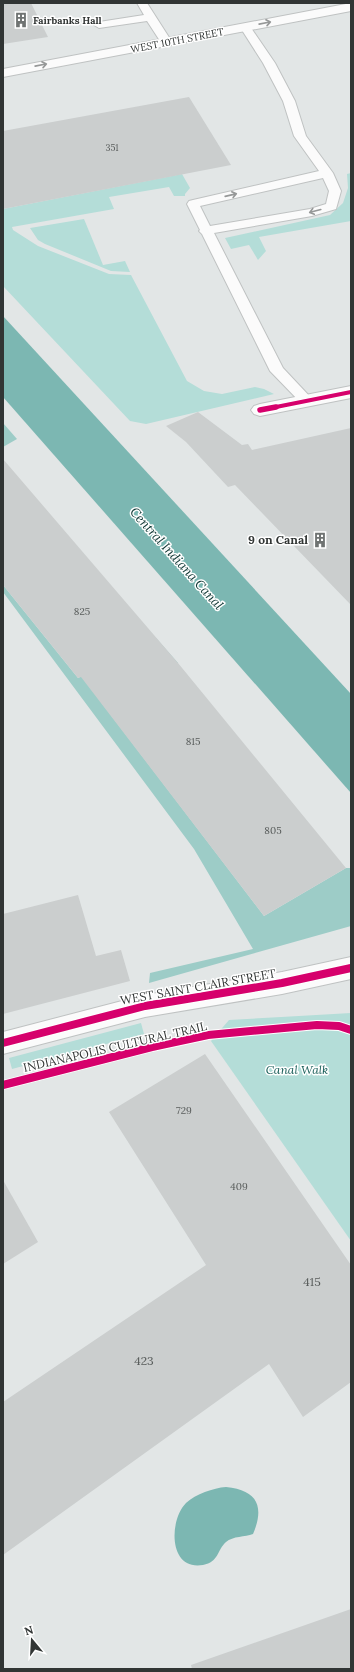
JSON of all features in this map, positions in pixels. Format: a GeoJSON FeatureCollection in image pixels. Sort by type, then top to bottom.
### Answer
{"type":"FeatureCollection","features":[{"type":"Feature","properties":{"kind":"main road","name":"WEST 10TH STREET"},"geometry":{"type":"LineString","coordinates":[[3,73],[351,7]]}},
{"type":"Feature","properties":{"kind":"main road"},"geometry":{"type":"LineString","coordinates":[[260,410],[351,392]]}},
{"type":"Feature","properties":{"kind":"main road","name":"WEST SAINT CLAIR STREET"},"geometry":{"type":"LineString","coordinates":[[3,1043],[117,1013],[166,1002],[296,981],[351,968]]}},
{"type":"Feature","properties":{"kind":"lane"},"geometry":{"type":"LineString","coordinates":[[142,3],[166,42]]}},
{"type":"Feature","properties":{"kind":"lane"},"geometry":{"type":"LineString","coordinates":[[99,25],[150,17]]}},
{"type":"Feature","properties":{"kind":"lane"},"geometry":{"type":"LineString","coordinates":[[205,230],[312,212],[332,206],[335,191],[327,173],[300,136],[289,101],[269,63],[245,27]]}},
{"type":"Feature","properties":{"kind":"lane"},"geometry":{"type":"LineString","coordinates":[[307,400],[277,371],[192,204],[327,173]]}},
{"type":"Feature","properties":{"kind":"green space"},"geometry":{"type":"Polygon","coordinates":[[[351,173],[351,221],[259,237],[266,251],[258,260],[249,245],[231,249],[225,238],[330,215],[343,203],[348,188],[347,174],[351,173]]]}},
{"type":"Feature","properties":{"kind":"green space"},"geometry":{"type":"Polygon","coordinates":[[[182,174],[190,188],[185,196],[174,196],[169,187],[109,197],[114,209],[12,227],[13,230],[38,246],[109,274],[131,275],[187,381],[204,391],[222,394],[255,387],[264,389],[274,394],[146,424],[130,421],[3,286],[3,209],[182,174]]]}},
{"type":"Feature","properties":{"kind":"green space"},"geometry":{"type":"Polygon","coordinates":[[[84,219],[103,265],[125,261],[130,272],[111,271],[45,244],[38,240],[30,228],[84,219]]]}},
{"type":"Feature","properties":{"kind":"green space","name":"Canal Walk"},"geometry":{"type":"Polygon","coordinates":[[[351,1013],[351,1241],[211,1041],[229,1020],[351,1013]]]}},
{"type":"Feature","properties":{"kind":"green space"},"geometry":{"type":"Polygon","coordinates":[[[141,1023],[144,1034],[12,1069],[9,1058],[141,1023]]]}},
{"type":"Feature","properties":{"kind":"shaded area"},"geometry":{"type":"Polygon","coordinates":[[[3,423],[17,439],[3,447],[3,423]]]}},
{"type":"Feature","properties":{"kind":"shaded area"},"geometry":{"type":"Polygon","coordinates":[[[3,585],[78,678],[156,638],[178,663],[101,702],[264,916],[346,868],[351,868],[351,926],[149,983],[150,973],[253,949],[194,849],[3,592],[3,585]]]}},
{"type":"Feature","properties":{"kind":"water","name":"Central Indiana Canal"},"geometry":{"type":"Polygon","coordinates":[[[3,316],[351,694],[351,793],[3,397],[3,316]]]}},
{"type":"Feature","properties":{"kind":"water"},"geometry":{"type":"Polygon","coordinates":[[[226,1487],[245,1492],[256,1501],[258,1515],[257,1524],[253,1534],[229,1540],[223,1545],[215,1559],[203,1565],[192,1565],[183,1560],[178,1553],[175,1543],[175,1532],[180,1511],[186,1503],[200,1494],[210,1490],[226,1487]]]}},
{"type":"Feature","properties":{"kind":"building","name":"Fairbanks Hall"},"geometry":{"type":"Polygon","coordinates":[[[3,3],[31,3],[48,37],[3,44],[3,3]]]}},
{"type":"Feature","properties":{"kind":"building"},"geometry":{"type":"Polygon","coordinates":[[[189,97],[231,165],[3,209],[3,131],[189,97]]]}},
{"type":"Feature","properties":{"kind":"building","name":"9 on Canal"},"geometry":{"type":"Polygon","coordinates":[[[198,412],[242,445],[248,444],[252,450],[351,428],[351,605],[235,485],[228,487],[186,442],[166,426],[198,412]]]}},
{"type":"Feature","properties":{"kind":"building"},"geometry":{"type":"Polygon","coordinates":[[[3,459],[178,663],[346,868],[264,916],[81,677],[78,678],[3,585],[3,459]]]}},
{"type":"Feature","properties":{"kind":"building"},"geometry":{"type":"Polygon","coordinates":[[[78,895],[96,956],[121,950],[130,981],[3,1014],[3,914],[78,895]]]}},
{"type":"Feature","properties":{"kind":"building"},"geometry":{"type":"Polygon","coordinates":[[[205,1054],[351,1265],[351,1382],[303,1417],[269,1364],[3,1555],[3,1402],[206,1265],[109,1112],[205,1054]]]}},
{"type":"Feature","properties":{"kind":"building"},"geometry":{"type":"Polygon","coordinates":[[[3,1180],[38,1242],[3,1264],[3,1180]]]}},
{"type":"Feature","properties":{"kind":"building"},"geometry":{"type":"Polygon","coordinates":[[[351,1609],[351,1669],[192,1669],[191,1665],[351,1609]]]}},
{"type":"Feature","properties":{"kind":"cycle path"},"geometry":{"type":"LineString","coordinates":[[260,410],[351,392]]}},
{"type":"Feature","properties":{"kind":"cycle path"},"geometry":{"type":"LineString","coordinates":[[3,1043],[145,1006],[282,983],[351,968]]}},
{"type":"Feature","properties":{"kind":"cycle path","name":"INDIANAPOLIS CULTURAL TRAIL"},"geometry":{"type":"LineString","coordinates":[[3,1085],[152,1047],[208,1035],[317,1025],[339,1026],[351,1030]]}},
{"type":"Feature","properties":{"kind":"place","name":"Fairbanks Hall"},"geometry":{"type":"Point","coordinates":[21,20]}},
{"type":"Feature","properties":{"kind":"place","name":"9 on Canal"},"geometry":{"type":"Point","coordinates":[320,540]}}]}
